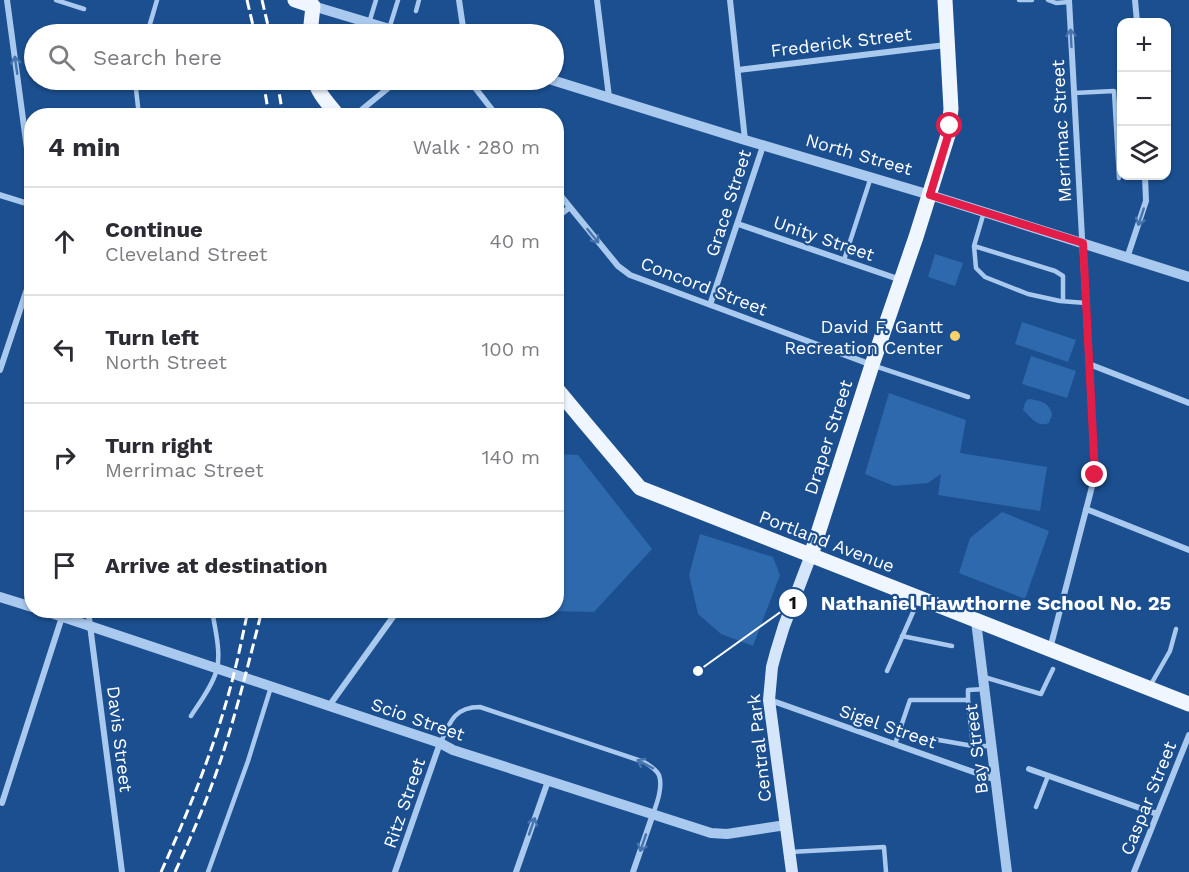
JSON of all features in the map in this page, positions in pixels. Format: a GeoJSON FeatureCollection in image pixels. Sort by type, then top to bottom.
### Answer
{"type":"FeatureCollection","features":[{"type":"Feature","properties":{"kind":"main road"},"geometry":{"type":"LineString","coordinates":[[295,0],[313,3],[311,24]]}},
{"type":"Feature","properties":{"kind":"main road","name":"Draper Street"},"geometry":{"type":"LineString","coordinates":[[811,555],[947,139],[951,117],[945,0]]}},
{"type":"Feature","properties":{"kind":"main road"},"geometry":{"type":"LineString","coordinates":[[319,90],[332,108]]}},
{"type":"Feature","properties":{"kind":"main road","name":"Portland Avenue"},"geometry":{"type":"LineString","coordinates":[[564,403],[640,488],[1189,704]]}},
{"type":"Feature","properties":{"kind":"main road","name":"Central Park"},"geometry":{"type":"LineString","coordinates":[[792,872],[769,700],[776,652],[811,555]]}},
{"type":"Feature","properties":{"kind":"street"},"geometry":{"type":"LineString","coordinates":[[7,0],[24,126]]}},
{"type":"Feature","properties":{"kind":"street"},"geometry":{"type":"LineString","coordinates":[[459,0],[463,24]]}},
{"type":"Feature","properties":{"kind":"street"},"geometry":{"type":"LineString","coordinates":[[597,0],[609,97]]}},
{"type":"Feature","properties":{"kind":"street"},"geometry":{"type":"LineString","coordinates":[[730,0],[745,140]]}},
{"type":"Feature","properties":{"kind":"street"},"geometry":{"type":"LineString","coordinates":[[1135,0],[1137,18]]}},
{"type":"Feature","properties":{"kind":"street","name":"Merrimac Street"},"geometry":{"type":"LineString","coordinates":[[1049,650],[1095,475],[1069,1]]}},
{"type":"Feature","properties":{"kind":"street"},"geometry":{"type":"LineString","coordinates":[[313,3],[372,24]]}},
{"type":"Feature","properties":{"kind":"street","name":"Frederick Street"},"geometry":{"type":"LineString","coordinates":[[738,70],[948,45]]}},
{"type":"Feature","properties":{"kind":"street","name":"North Street"},"geometry":{"type":"LineString","coordinates":[[564,84],[930,195],[1189,278]]}},
{"type":"Feature","properties":{"kind":"street"},"geometry":{"type":"LineString","coordinates":[[364,108],[386,90]]}},
{"type":"Feature","properties":{"kind":"street"},"geometry":{"type":"LineString","coordinates":[[476,90],[490,108]]}},
{"type":"Feature","properties":{"kind":"street","name":"Grace Street"},"geometry":{"type":"LineString","coordinates":[[710,305],[763,146]]}},
{"type":"Feature","properties":{"kind":"street"},"geometry":{"type":"LineString","coordinates":[[1127,258],[1146,201],[1145,180]]}},
{"type":"Feature","properties":{"kind":"street"},"geometry":{"type":"LineString","coordinates":[[0,195],[24,202]]}},
{"type":"Feature","properties":{"kind":"street","name":"Concord Street"},"geometry":{"type":"LineString","coordinates":[[564,200],[622,271],[872,365]]}},
{"type":"Feature","properties":{"kind":"street"},"geometry":{"type":"LineString","coordinates":[[564,212],[570,207]]}},
{"type":"Feature","properties":{"kind":"street","name":"Unity Street"},"geometry":{"type":"LineString","coordinates":[[738,224],[901,280]]}},
{"type":"Feature","properties":{"kind":"street"},"geometry":{"type":"LineString","coordinates":[[0,370],[24,298]]}},
{"type":"Feature","properties":{"kind":"street"},"geometry":{"type":"LineString","coordinates":[[1089,364],[1189,403]]}},
{"type":"Feature","properties":{"kind":"street"},"geometry":{"type":"LineString","coordinates":[[1086,509],[1189,550]]}},
{"type":"Feature","properties":{"kind":"street"},"geometry":{"type":"LineString","coordinates":[[0,597],[24,604]]}},
{"type":"Feature","properties":{"kind":"street"},"geometry":{"type":"LineString","coordinates":[[2,803],[62,618]]}},
{"type":"Feature","properties":{"kind":"street","name":"Scio Street"},"geometry":{"type":"LineString","coordinates":[[65,618],[697,830],[728,834],[786,825]]}},
{"type":"Feature","properties":{"kind":"street","name":"Davis Street"},"geometry":{"type":"LineString","coordinates":[[89,618],[122,872]]}},
{"type":"Feature","properties":{"kind":"street"},"geometry":{"type":"LineString","coordinates":[[329,706],[392,618]]}},
{"type":"Feature","properties":{"kind":"street","name":"Bay Street"},"geometry":{"type":"LineString","coordinates":[[976,621],[1007,872]]}},
{"type":"Feature","properties":{"kind":"street","name":"Sigel Street"},"geometry":{"type":"LineString","coordinates":[[769,700],[996,780]]}},
{"type":"Feature","properties":{"kind":"street","name":"Caspar Street"},"geometry":{"type":"LineString","coordinates":[[1134,872],[1189,735]]}},
{"type":"Feature","properties":{"kind":"street","name":"Ritz Street"},"geometry":{"type":"LineString","coordinates":[[395,872],[440,743]]}},
{"type":"Feature","properties":{"kind":"street"},"geometry":{"type":"LineString","coordinates":[[1029,770],[1157,814]]}},
{"type":"Feature","properties":{"kind":"street"},"geometry":{"type":"LineString","coordinates":[[516,872],[548,781]]}},
{"type":"Feature","properties":{"kind":"street"},"geometry":{"type":"LineString","coordinates":[[633,872],[653,814]]}},
{"type":"Feature","properties":{"kind":"lane"},"geometry":{"type":"LineString","coordinates":[[56,0],[84,9]]}},
{"type":"Feature","properties":{"kind":"lane"},"geometry":{"type":"LineString","coordinates":[[150,24],[157,0]]}},
{"type":"Feature","properties":{"kind":"lane"},"geometry":{"type":"LineString","coordinates":[[369,23],[376,0]]}},
{"type":"Feature","properties":{"kind":"lane"},"geometry":{"type":"LineString","coordinates":[[391,24],[398,0]]}},
{"type":"Feature","properties":{"kind":"lane"},"geometry":{"type":"LineString","coordinates":[[416,11],[419,0]]}},
{"type":"Feature","properties":{"kind":"lane"},"geometry":{"type":"LineString","coordinates":[[1019,0],[1032,0]]}},
{"type":"Feature","properties":{"kind":"lane"},"geometry":{"type":"LineString","coordinates":[[1048,0],[1056,3],[1069,1]]}},
{"type":"Feature","properties":{"kind":"lane"},"geometry":{"type":"LineString","coordinates":[[136,90],[138,108]]}},
{"type":"Feature","properties":{"kind":"lane"},"geometry":{"type":"LineString","coordinates":[[1074,93],[1114,91],[1117,143]]}},
{"type":"Feature","properties":{"kind":"lane"},"geometry":{"type":"LineString","coordinates":[[844,260],[872,177]]}},
{"type":"Feature","properties":{"kind":"lane"},"geometry":{"type":"LineString","coordinates":[[984,212],[974,246],[976,268],[985,277],[1028,294],[1063,302],[1086,303]]}},
{"type":"Feature","properties":{"kind":"lane"},"geometry":{"type":"LineString","coordinates":[[974,246],[1054,271],[1063,276],[1063,302]]}},
{"type":"Feature","properties":{"kind":"lane"},"geometry":{"type":"LineString","coordinates":[[872,365],[968,397]]}},
{"type":"Feature","properties":{"kind":"lane"},"geometry":{"type":"LineString","coordinates":[[887,671],[919,598]]}},
{"type":"Feature","properties":{"kind":"lane"},"geometry":{"type":"LineString","coordinates":[[192,716],[217,669],[218,650],[213,618]]}},
{"type":"Feature","properties":{"kind":"lane"},"geometry":{"type":"LineString","coordinates":[[1149,688],[1170,651],[1176,629]]}},
{"type":"Feature","properties":{"kind":"lane"},"geometry":{"type":"LineString","coordinates":[[902,636],[952,646]]}},
{"type":"Feature","properties":{"kind":"lane"},"geometry":{"type":"LineString","coordinates":[[984,677],[1041,694],[1053,669]]}},
{"type":"Feature","properties":{"kind":"lane"},"geometry":{"type":"LineString","coordinates":[[208,872],[248,761],[271,687]]}},
{"type":"Feature","properties":{"kind":"lane"},"geometry":{"type":"LineString","coordinates":[[973,746],[968,690],[985,689]]}},
{"type":"Feature","properties":{"kind":"lane"},"geometry":{"type":"LineString","coordinates":[[895,744],[910,700],[968,700]]}},
{"type":"Feature","properties":{"kind":"lane"},"geometry":{"type":"LineString","coordinates":[[440,743],[448,725],[458,713],[468,707],[480,707],[644,762],[654,768],[659,774],[660,785],[653,814]]}},
{"type":"Feature","properties":{"kind":"lane"},"geometry":{"type":"LineString","coordinates":[[933,739],[973,746],[993,746]]}},
{"type":"Feature","properties":{"kind":"lane"},"geometry":{"type":"LineString","coordinates":[[1036,807],[1048,776]]}},
{"type":"Feature","properties":{"kind":"lane"},"geometry":{"type":"LineString","coordinates":[[790,852],[884,847],[886,872]]}},
{"type":"Feature","properties":{"kind":"shaded area"},"geometry":{"type":"Polygon","coordinates":[[[935,254],[963,263],[955,286],[928,277],[935,254]]]}},
{"type":"Feature","properties":{"kind":"shaded area"},"geometry":{"type":"Polygon","coordinates":[[[1022,322],[1076,340],[1068,362],[1015,344],[1022,322]]]}},
{"type":"Feature","properties":{"kind":"shaded area"},"geometry":{"type":"Polygon","coordinates":[[[1031,356],[1076,371],[1067,398],[1022,384],[1031,356]]]}},
{"type":"Feature","properties":{"kind":"shaded area"},"geometry":{"type":"Polygon","coordinates":[[[889,393],[966,420],[960,453],[1047,467],[1040,511],[938,495],[941,474],[928,483],[894,486],[865,474],[889,393]]]}},
{"type":"Feature","properties":{"kind":"shaded area"},"geometry":{"type":"Polygon","coordinates":[[[1028,399],[1047,405],[1052,415],[1049,423],[1038,423],[1023,410],[1028,399]]]}},
{"type":"Feature","properties":{"kind":"shaded area"},"geometry":{"type":"Polygon","coordinates":[[[564,454],[578,455],[652,549],[594,612],[564,611],[564,454]]]}},
{"type":"Feature","properties":{"kind":"shaded area"},"geometry":{"type":"Polygon","coordinates":[[[1002,512],[1049,531],[1025,599],[959,573],[970,538],[1002,512]]]}},
{"type":"Feature","properties":{"kind":"shaded area"},"geometry":{"type":"Polygon","coordinates":[[[700,534],[773,557],[780,575],[753,646],[721,634],[698,614],[689,575],[700,534]]]}},
{"type":"Feature","properties":{"kind":"railway"},"geometry":{"type":"LineString","coordinates":[[247,0],[253,24]]}},
{"type":"Feature","properties":{"kind":"railway"},"geometry":{"type":"LineString","coordinates":[[262,0],[268,24]]}},
{"type":"Feature","properties":{"kind":"railway"},"geometry":{"type":"LineString","coordinates":[[265,90],[268,108]]}},
{"type":"Feature","properties":{"kind":"railway"},"geometry":{"type":"LineString","coordinates":[[279,90],[282,108]]}},
{"type":"Feature","properties":{"kind":"railway"},"geometry":{"type":"LineString","coordinates":[[161,872],[214,741],[231,685],[246,618]]}},
{"type":"Feature","properties":{"kind":"railway"},"geometry":{"type":"LineString","coordinates":[[175,872],[213,783],[239,700],[260,618]]}},
{"type":"Feature","properties":{"kind":"place","name":"David F. Gantt Recreation Center"},"geometry":{"type":"Point","coordinates":[955,336]}},
{"type":"Feature","properties":{"kind":"place","name":"Nathaniel Hawthorne School No. 25"},"geometry":{"type":"Point","coordinates":[698,671]}},
{"type":"Feature","properties":{"kind":"route"},"geometry":{"type":"LineString","coordinates":[[950,126],[930,195],[1083,243],[1095,475]]}}]}
